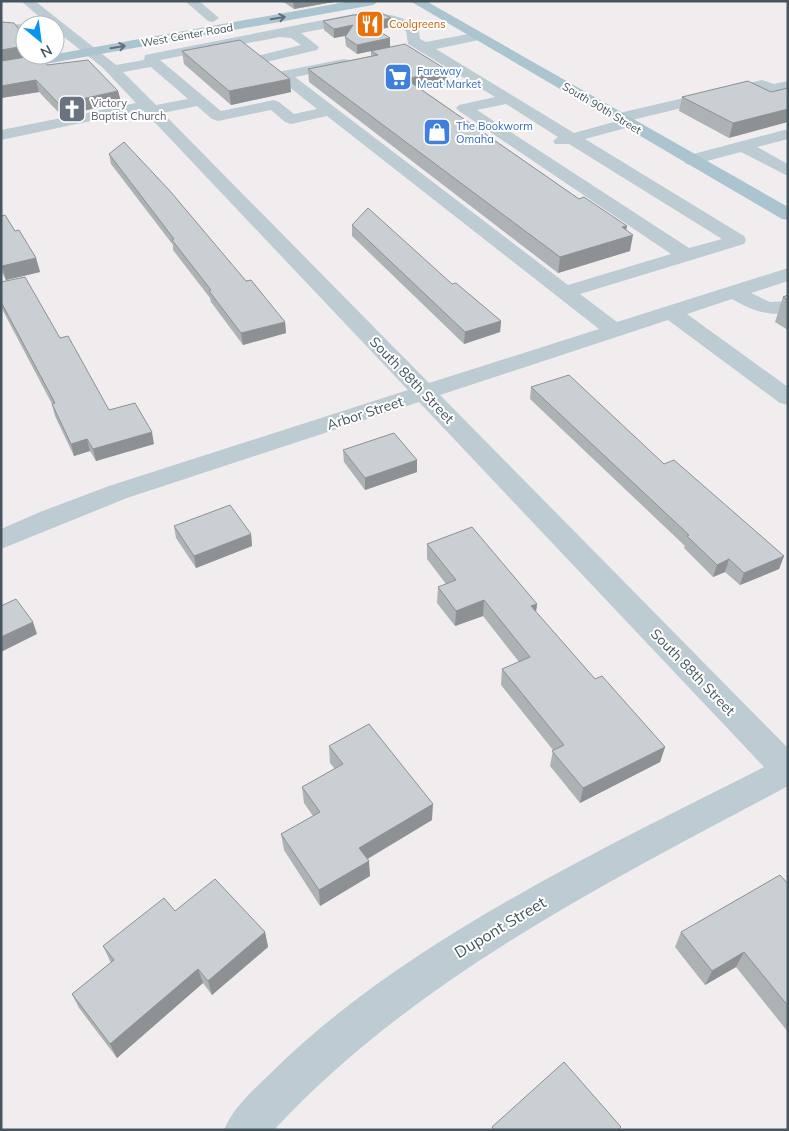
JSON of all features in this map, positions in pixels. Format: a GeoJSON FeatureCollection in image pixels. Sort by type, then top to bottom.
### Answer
{"type":"FeatureCollection","features":[{"type":"Feature","properties":{"kind":"main road","name":"West Center Road"},"geometry":{"type":"LineString","coordinates":[[1,68],[214,18],[304,1]]}},
{"type":"Feature","properties":{"kind":"main road","name":"West Center Road"},"geometry":{"type":"LineString","coordinates":[[65,46],[86,47],[234,26],[373,1]]}},
{"type":"Feature","properties":{"kind":"main road","name":"South 90th Street"},"geometry":{"type":"LineString","coordinates":[[416,1],[788,215]]}},
{"type":"Feature","properties":{"kind":"main road"},"geometry":{"type":"LineString","coordinates":[[1,56],[15,54]]}},
{"type":"Feature","properties":{"kind":"street","name":"South 88th Street"},"geometry":{"type":"LineString","coordinates":[[28,1],[41,15]]}},
{"type":"Feature","properties":{"kind":"street"},"geometry":{"type":"LineString","coordinates":[[191,1],[214,18]]}},
{"type":"Feature","properties":{"kind":"street"},"geometry":{"type":"LineString","coordinates":[[329,111],[291,119],[274,105],[218,116],[150,58],[358,18],[380,17],[397,19],[413,28],[415,32],[413,41],[737,240],[565,292]]}},
{"type":"Feature","properties":{"kind":"street"},"geometry":{"type":"LineString","coordinates":[[234,26],[251,38],[262,59],[615,331]]}},
{"type":"Feature","properties":{"kind":"street"},"geometry":{"type":"LineString","coordinates":[[1,27],[15,28]]}},
{"type":"Feature","properties":{"kind":"street"},"geometry":{"type":"LineString","coordinates":[[307,28],[321,38]]}},
{"type":"Feature","properties":{"kind":"street"},"geometry":{"type":"LineString","coordinates":[[397,36],[415,32]]}},
{"type":"Feature","properties":{"kind":"street"},"geometry":{"type":"LineString","coordinates":[[262,59],[312,47],[294,34],[280,33]]}},
{"type":"Feature","properties":{"kind":"street","name":"South 88th Street"},"geometry":{"type":"LineString","coordinates":[[65,34],[86,47],[112,70],[788,770]]}},
{"type":"Feature","properties":{"kind":"street"},"geometry":{"type":"LineString","coordinates":[[398,52],[479,36]]}},
{"type":"Feature","properties":{"kind":"street"},"geometry":{"type":"LineString","coordinates":[[283,75],[352,57]]}},
{"type":"Feature","properties":{"kind":"street"},"geometry":{"type":"LineString","coordinates":[[112,70],[154,62]]}},
{"type":"Feature","properties":{"kind":"street"},"geometry":{"type":"LineString","coordinates":[[526,149],[762,84],[773,89],[788,86]]}},
{"type":"Feature","properties":{"kind":"street"},"geometry":{"type":"LineString","coordinates":[[508,99],[464,108],[686,255]]}},
{"type":"Feature","properties":{"kind":"street"},"geometry":{"type":"LineString","coordinates":[[1,135],[149,108],[200,101]]}},
{"type":"Feature","properties":{"kind":"street"},"geometry":{"type":"LineString","coordinates":[[692,160],[788,134]]}},
{"type":"Feature","properties":{"kind":"street"},"geometry":{"type":"LineString","coordinates":[[742,146],[788,171]]}},
{"type":"Feature","properties":{"kind":"street","name":"Arbor Street"},"geometry":{"type":"LineString","coordinates":[[2,537],[118,492],[425,394],[788,274]]}},
{"type":"Feature","properties":{"kind":"street"},"geometry":{"type":"LineString","coordinates":[[734,292],[762,306],[773,309],[788,307]]}},
{"type":"Feature","properties":{"kind":"street"},"geometry":{"type":"LineString","coordinates":[[671,312],[788,398]]}},
{"type":"Feature","properties":{"kind":"street","name":"Dupont Street"},"geometry":{"type":"LineString","coordinates":[[245,1130],[283,1090],[337,1040],[451,956],[555,893],[788,770]]}},
{"type":"Feature","properties":{"kind":"building"},"geometry":{"type":"Polygon","coordinates":[[[383,14],[391,18],[366,23],[390,38],[357,45],[345,37],[353,25],[334,29],[323,21],[354,15],[383,14]]]}},
{"type":"Feature","properties":{"kind":"building"},"geometry":{"type":"Polygon","coordinates":[[[1,22],[14,23],[15,48],[1,50],[1,22]]]}},
{"type":"Feature","properties":{"kind":"building"},"geometry":{"type":"Polygon","coordinates":[[[240,40],[290,79],[229,91],[182,51],[240,40]]]}},
{"type":"Feature","properties":{"kind":"building"},"geometry":{"type":"Polygon","coordinates":[[[405,44],[447,70],[406,79],[579,199],[584,197],[627,226],[622,227],[633,235],[560,257],[308,69],[378,55],[371,51],[405,44]]]}},
{"type":"Feature","properties":{"kind":"building"},"geometry":{"type":"Polygon","coordinates":[[[15,59],[15,65],[65,65],[65,63],[88,60],[118,91],[59,104],[36,80],[1,86],[1,61],[15,59]]]}},
{"type":"Feature","properties":{"kind":"building"},"geometry":{"type":"Polygon","coordinates":[[[748,81],[771,92],[788,88],[788,109],[733,123],[682,97],[748,81]]]}},
{"type":"Feature","properties":{"kind":"building"},"geometry":{"type":"Polygon","coordinates":[[[124,142],[170,191],[246,281],[251,280],[285,322],[241,333],[209,291],[211,290],[172,240],[174,239],[109,154],[124,142]]]}},
{"type":"Feature","properties":{"kind":"building"},"geometry":{"type":"Polygon","coordinates":[[[368,208],[452,284],[456,283],[501,321],[465,332],[352,225],[368,208]]]}},
{"type":"Feature","properties":{"kind":"building"},"geometry":{"type":"Polygon","coordinates":[[[5,215],[15,231],[19,230],[36,258],[1,265],[1,216],[5,215]]]}},
{"type":"Feature","properties":{"kind":"building"},"geometry":{"type":"Polygon","coordinates":[[[25,277],[60,338],[68,336],[109,410],[135,403],[152,432],[93,449],[87,439],[71,444],[52,404],[55,403],[1,302],[1,282],[25,277]]]}},
{"type":"Feature","properties":{"kind":"building"},"geometry":{"type":"Polygon","coordinates":[[[569,375],[664,464],[674,460],[784,556],[744,573],[729,559],[717,565],[687,536],[689,535],[531,387],[569,375]]]}},
{"type":"Feature","properties":{"kind":"building"},"geometry":{"type":"Polygon","coordinates":[[[394,433],[417,460],[365,478],[343,450],[394,433]]]}},
{"type":"Feature","properties":{"kind":"building"},"geometry":{"type":"Polygon","coordinates":[[[230,505],[251,534],[194,556],[174,526],[230,505]]]}},
{"type":"Feature","properties":{"kind":"building"},"geometry":{"type":"Polygon","coordinates":[[[472,527],[537,604],[531,606],[595,679],[602,676],[665,747],[583,788],[552,751],[564,745],[502,669],[530,657],[484,600],[456,611],[438,587],[456,580],[427,544],[472,527]]]}},
{"type":"Feature","properties":{"kind":"building"},"geometry":{"type":"Polygon","coordinates":[[[16,599],[33,622],[1,637],[1,606],[16,599]]]}},
{"type":"Feature","properties":{"kind":"building"},"geometry":{"type":"Polygon","coordinates":[[[369,724],[433,804],[359,848],[369,861],[319,890],[281,834],[320,812],[302,787],[343,764],[329,746],[369,724]]]}},
{"type":"Feature","properties":{"kind":"building"},"geometry":{"type":"Polygon","coordinates":[[[780,875],[788,884],[788,1006],[744,952],[712,971],[681,932],[780,875]]]}},
{"type":"Feature","properties":{"kind":"building"},"geometry":{"type":"Polygon","coordinates":[[[215,879],[265,932],[208,981],[198,969],[110,1044],[72,994],[114,960],[103,946],[164,898],[175,911],[215,879]]]}},
{"type":"Feature","properties":{"kind":"building"},"geometry":{"type":"Polygon","coordinates":[[[564,1062],[621,1127],[618,1130],[494,1130],[492,1127],[564,1062]]]}},
{"type":"Feature","properties":{"kind":"place","name":"Coolgreens"},"geometry":{"type":"Point","coordinates":[370,24]}},
{"type":"Feature","properties":{"kind":"place","name":"Fareway Meat Market"},"geometry":{"type":"Point","coordinates":[398,77]}},
{"type":"Feature","properties":{"kind":"place","name":"Victory Baptist Church"},"geometry":{"type":"Point","coordinates":[72,109]}},
{"type":"Feature","properties":{"kind":"place","name":"The Bookworm Omaha"},"geometry":{"type":"Point","coordinates":[437,132]}}]}
